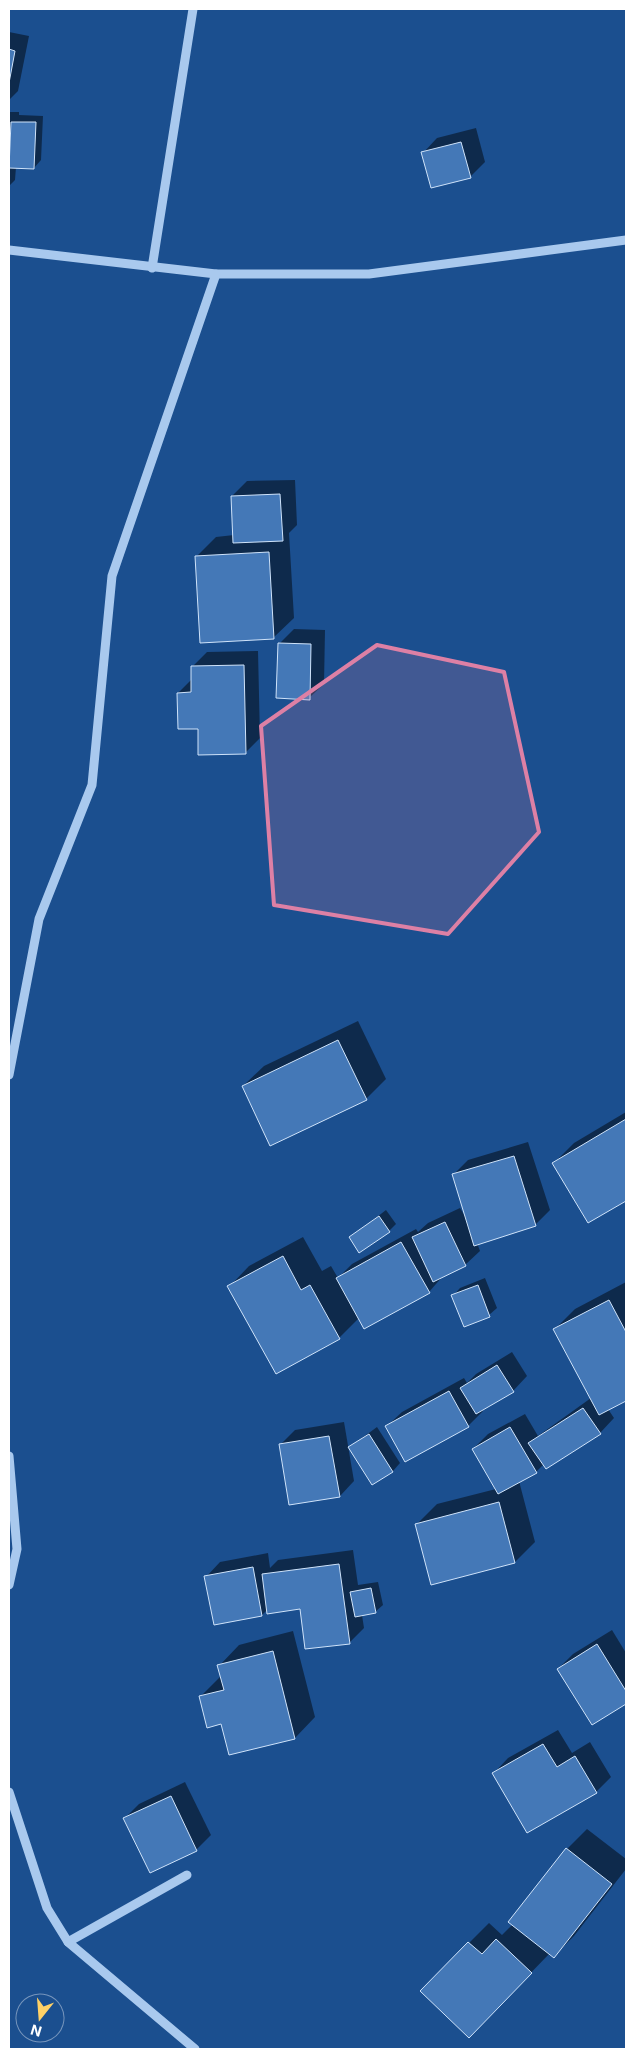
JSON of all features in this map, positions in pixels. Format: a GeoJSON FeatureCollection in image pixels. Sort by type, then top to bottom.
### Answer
{"type":"FeatureCollection","features":[{"type":"Feature","properties":{"kind":"street"},"geometry":{"type":"LineString","coordinates":[[152,268],[193,9]]}},
{"type":"Feature","properties":{"kind":"street"},"geometry":{"type":"LineString","coordinates":[[9,250],[216,274],[369,274],[626,240]]}},
{"type":"Feature","properties":{"kind":"street"},"geometry":{"type":"LineString","coordinates":[[9,1075],[39,920],[92,785],[112,576],[216,274]]}},
{"type":"Feature","properties":{"kind":"street"},"geometry":{"type":"LineString","coordinates":[[9,1456],[17,1549],[9,1586]]}},
{"type":"Feature","properties":{"kind":"street"},"geometry":{"type":"LineString","coordinates":[[9,1792],[47,1908],[68,1942],[195,2049]]}},
{"type":"Feature","properties":{"kind":"street"},"geometry":{"type":"LineString","coordinates":[[68,1942],[187,1875]]}},
{"type":"Feature","properties":{"kind":"highlighted area"},"geometry":{"type":"Polygon","coordinates":[[[377,645],[504,672],[539,832],[448,934],[274,905],[261,726],[377,645]]]}},
{"type":"Feature","properties":{"kind":"building"},"geometry":{"type":"Polygon","coordinates":[[[9,49],[15,51],[9,83],[9,49]]]}},
{"type":"Feature","properties":{"kind":"building"},"geometry":{"type":"Polygon","coordinates":[[[11,122],[36,122],[34,169],[9,168],[11,122]]]}},
{"type":"Feature","properties":{"kind":"building"},"geometry":{"type":"Polygon","coordinates":[[[461,142],[471,178],[431,188],[421,152],[461,142]]]}},
{"type":"Feature","properties":{"kind":"building"},"geometry":{"type":"Polygon","coordinates":[[[280,494],[283,541],[233,543],[231,496],[280,494]]]}},
{"type":"Feature","properties":{"kind":"building"},"geometry":{"type":"Polygon","coordinates":[[[269,552],[274,639],[200,643],[195,556],[269,552]]]}},
{"type":"Feature","properties":{"kind":"building"},"geometry":{"type":"Polygon","coordinates":[[[278,643],[311,644],[310,700],[276,698],[278,643]]]}},
{"type":"Feature","properties":{"kind":"building"},"geometry":{"type":"Polygon","coordinates":[[[244,665],[246,754],[198,755],[198,729],[178,729],[177,693],[191,692],[191,666],[244,665]]]}},
{"type":"Feature","properties":{"kind":"building"},"geometry":{"type":"Polygon","coordinates":[[[338,1040],[367,1100],[270,1146],[242,1086],[338,1040]]]}},
{"type":"Feature","properties":{"kind":"building"},"geometry":{"type":"Polygon","coordinates":[[[626,1119],[626,1201],[588,1223],[552,1163],[626,1119]]]}},
{"type":"Feature","properties":{"kind":"building"},"geometry":{"type":"Polygon","coordinates":[[[514,1156],[536,1226],[474,1246],[452,1174],[514,1156]]]}},
{"type":"Feature","properties":{"kind":"building"},"geometry":{"type":"Polygon","coordinates":[[[379,1216],[390,1232],[359,1253],[349,1237],[379,1216]]]}},
{"type":"Feature","properties":{"kind":"building"},"geometry":{"type":"Polygon","coordinates":[[[445,1222],[466,1266],[433,1282],[412,1237],[445,1222]]]}},
{"type":"Feature","properties":{"kind":"building"},"geometry":{"type":"Polygon","coordinates":[[[401,1242],[430,1293],[364,1329],[336,1278],[401,1242]]]}},
{"type":"Feature","properties":{"kind":"building"},"geometry":{"type":"Polygon","coordinates":[[[283,1256],[301,1290],[310,1285],[340,1339],[276,1374],[227,1286],[283,1256]]]}},
{"type":"Feature","properties":{"kind":"building"},"geometry":{"type":"Polygon","coordinates":[[[478,1285],[490,1317],[464,1327],[451,1295],[478,1285]]]}},
{"type":"Feature","properties":{"kind":"building"},"geometry":{"type":"Polygon","coordinates":[[[609,1300],[626,1332],[626,1401],[599,1415],[553,1329],[609,1300]]]}},
{"type":"Feature","properties":{"kind":"building"},"geometry":{"type":"Polygon","coordinates":[[[497,1365],[514,1392],[476,1414],[460,1388],[497,1365]]]}},
{"type":"Feature","properties":{"kind":"building"},"geometry":{"type":"Polygon","coordinates":[[[449,1391],[469,1427],[405,1462],[385,1426],[449,1391]]]}},
{"type":"Feature","properties":{"kind":"building"},"geometry":{"type":"Polygon","coordinates":[[[583,1408],[601,1434],[546,1469],[528,1443],[583,1408]]]}},
{"type":"Feature","properties":{"kind":"building"},"geometry":{"type":"Polygon","coordinates":[[[510,1427],[537,1473],[498,1494],[472,1449],[510,1427]]]}},
{"type":"Feature","properties":{"kind":"building"},"geometry":{"type":"Polygon","coordinates":[[[369,1434],[393,1472],[372,1485],[348,1447],[369,1434]]]}},
{"type":"Feature","properties":{"kind":"building"},"geometry":{"type":"Polygon","coordinates":[[[329,1436],[340,1497],[289,1505],[279,1444],[329,1436]]]}},
{"type":"Feature","properties":{"kind":"building"},"geometry":{"type":"Polygon","coordinates":[[[499,1502],[515,1563],[431,1585],[415,1524],[499,1502]]]}},
{"type":"Feature","properties":{"kind":"building"},"geometry":{"type":"Polygon","coordinates":[[[339,1564],[350,1644],[305,1649],[300,1609],[267,1614],[262,1574],[339,1564]]]}},
{"type":"Feature","properties":{"kind":"building"},"geometry":{"type":"Polygon","coordinates":[[[253,1567],[262,1616],[214,1625],[204,1576],[253,1567]]]}},
{"type":"Feature","properties":{"kind":"building"},"geometry":{"type":"Polygon","coordinates":[[[371,1588],[376,1613],[355,1617],[350,1592],[371,1588]]]}},
{"type":"Feature","properties":{"kind":"building"},"geometry":{"type":"Polygon","coordinates":[[[597,1644],[626,1691],[626,1704],[592,1725],[557,1669],[597,1644]]]}},
{"type":"Feature","properties":{"kind":"building"},"geometry":{"type":"Polygon","coordinates":[[[273,1651],[295,1739],[229,1755],[221,1724],[207,1728],[199,1696],[224,1690],[217,1665],[273,1651]]]}},
{"type":"Feature","properties":{"kind":"building"},"geometry":{"type":"Polygon","coordinates":[[[543,1744],[557,1767],[575,1756],[597,1793],[527,1833],[492,1773],[543,1744]]]}},
{"type":"Feature","properties":{"kind":"building"},"geometry":{"type":"Polygon","coordinates":[[[171,1796],[197,1851],[150,1873],[123,1818],[171,1796]]]}},
{"type":"Feature","properties":{"kind":"building"},"geometry":{"type":"Polygon","coordinates":[[[566,1848],[612,1884],[554,1958],[508,1922],[566,1848]]]}},
{"type":"Feature","properties":{"kind":"building"},"geometry":{"type":"Polygon","coordinates":[[[496,1939],[532,1973],[469,2038],[420,1991],[468,1942],[482,1954],[496,1939]]]}}]}
